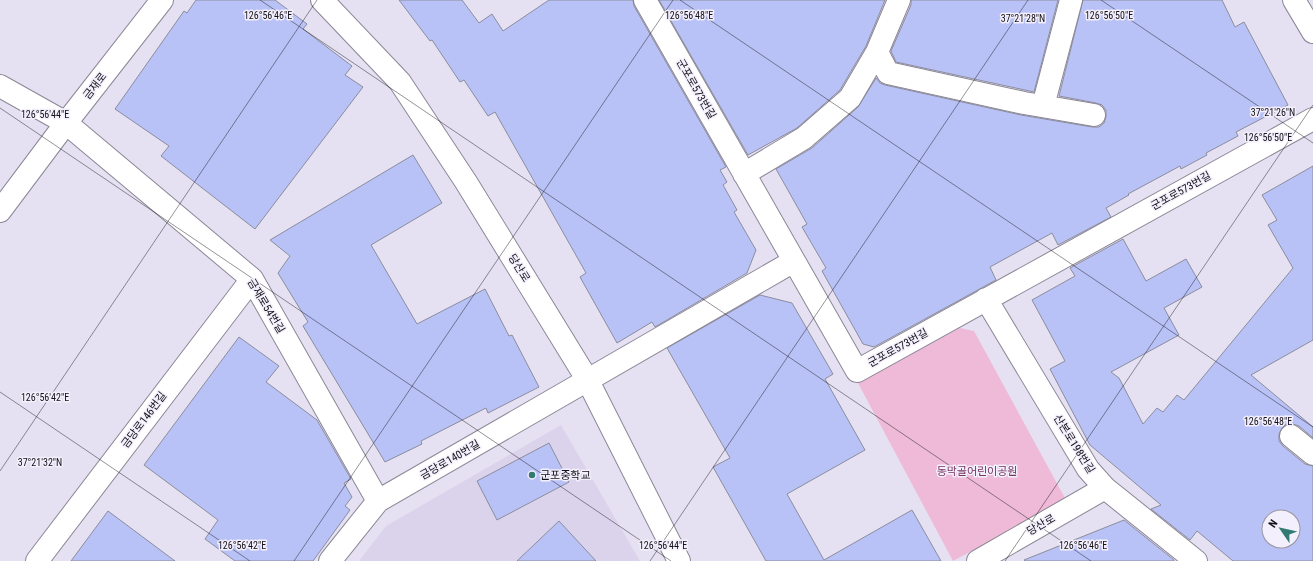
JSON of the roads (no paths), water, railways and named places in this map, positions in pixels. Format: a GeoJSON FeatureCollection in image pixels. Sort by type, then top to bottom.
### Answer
{"type":"FeatureCollection","features":[{"type":"Feature","properties":{"kind":"street","name":"금재로"},"geometry":{"type":"LineString","coordinates":[[0,211],[66,122],[162,0]]}},
{"type":"Feature","properties":{"kind":"street","name":"당산로"},"geometry":{"type":"LineString","coordinates":[[322,0],[400,82],[466,182],[587,379],[679,561]]}},
{"type":"Feature","properties":{"kind":"street","name":"군포로573번길"},"geometry":{"type":"LineString","coordinates":[[645,0],[857,371],[1313,119]]}},
{"type":"Feature","properties":{"kind":"street"},"geometry":{"type":"LineString","coordinates":[[744,174],[804,138],[850,98],[877,52],[899,0]]}},
{"type":"Feature","properties":{"kind":"street"},"geometry":{"type":"LineString","coordinates":[[1043,106],[1071,0]]}},
{"type":"Feature","properties":{"kind":"street"},"geometry":{"type":"LineString","coordinates":[[1294,0],[1313,32]]}},
{"type":"Feature","properties":{"kind":"street"},"geometry":{"type":"LineString","coordinates":[[877,52],[888,73],[1043,106],[1094,115]]}},
{"type":"Feature","properties":{"kind":"street","name":"금재로54번길"},"geometry":{"type":"LineString","coordinates":[[0,86],[66,122],[252,278],[378,501]]}},
{"type":"Feature","properties":{"kind":"street","name":"금당로140번길"},"geometry":{"type":"LineString","coordinates":[[330,561],[378,501],[794,260]]}},
{"type":"Feature","properties":{"kind":"street","name":"금당로146번길"},"geometry":{"type":"LineString","coordinates":[[38,561],[252,278]]}},
{"type":"Feature","properties":{"kind":"street","name":"산본로198번길"},"geometry":{"type":"LineString","coordinates":[[986,299],[1088,468],[1105,488],[1196,561]]}},
{"type":"Feature","properties":{"kind":"street"},"geometry":{"type":"LineString","coordinates":[[1290,436],[1313,454]]}},
{"type":"Feature","properties":{"kind":"street","name":"당산로"},"geometry":{"type":"LineString","coordinates":[[978,561],[1105,488]]}},
{"type":"Feature","properties":{"kind":"place","name":"군포중학교"},"geometry":{"type":"Point","coordinates":[532,475]}},
{"type":"Feature","properties":{"kind":"park label","name":"동막골어린이공원"},"geometry":{"type":"Point","coordinates":[977,471]}}]}
